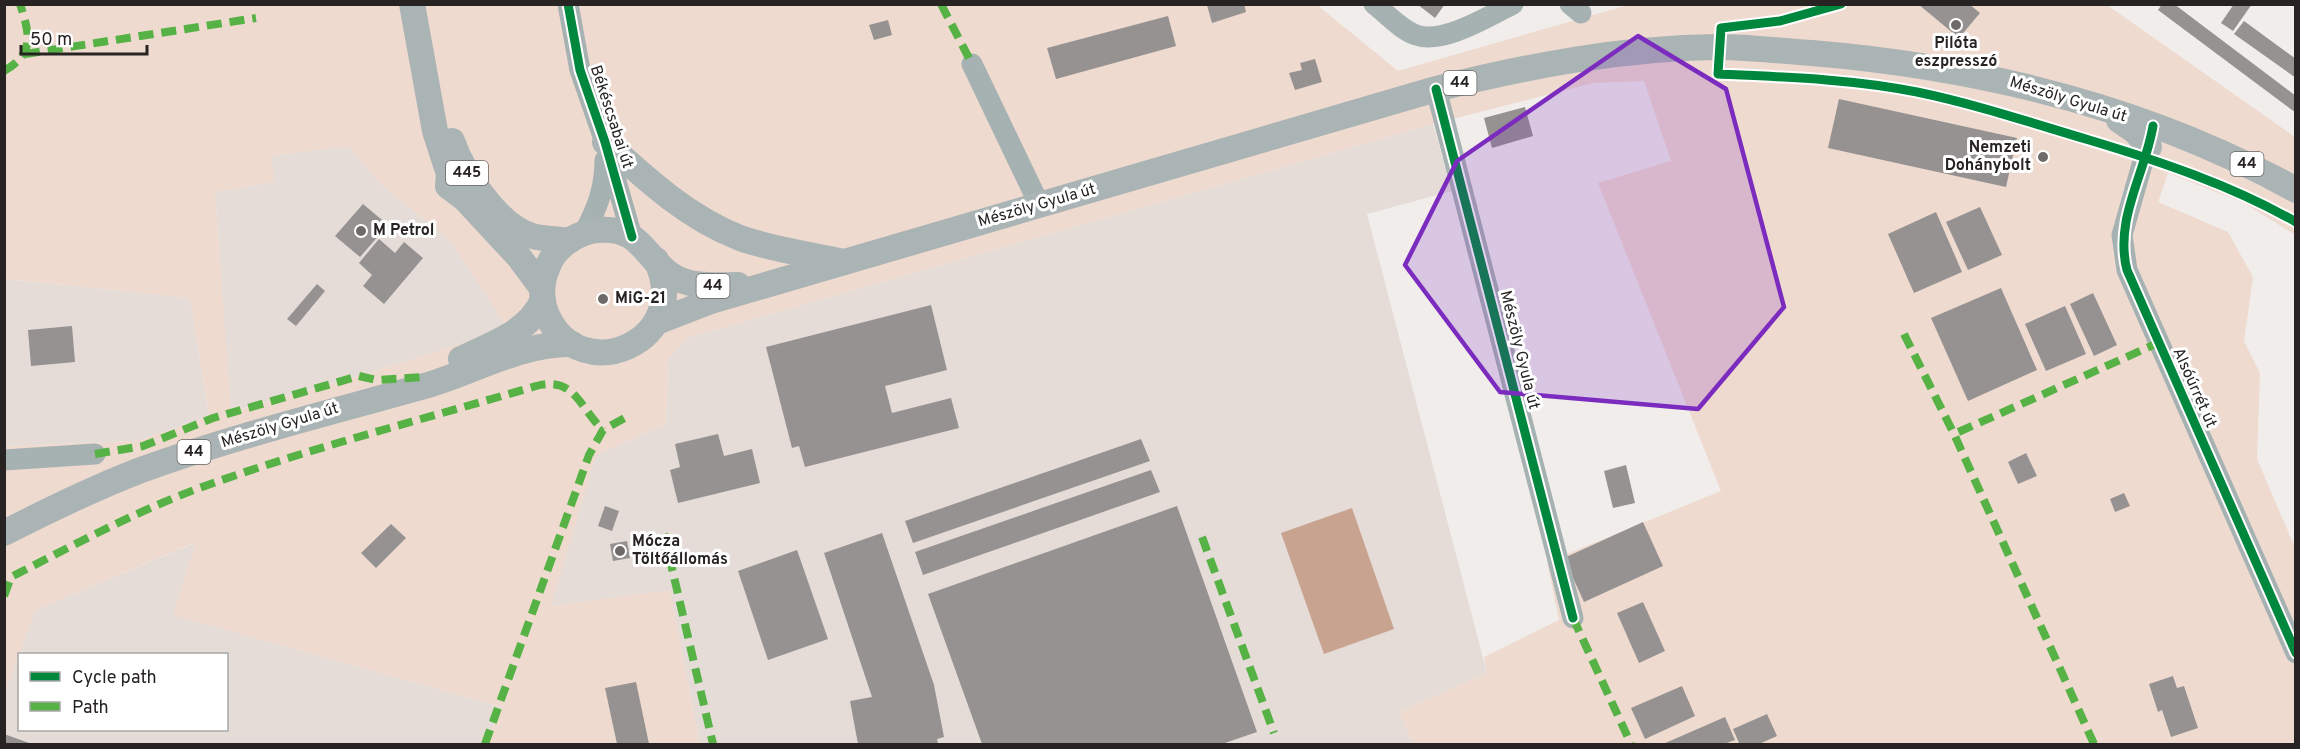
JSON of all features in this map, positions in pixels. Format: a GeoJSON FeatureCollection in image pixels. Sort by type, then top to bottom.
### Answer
{"type":"FeatureCollection","features":[{"type":"Feature","properties":{"kind":"main road","name":"445"},"geometry":{"type":"LineString","coordinates":[[412,4],[435,131],[449,174],[448,186],[464,198],[519,257],[543,294]]}},
{"type":"Feature","properties":{"kind":"main road","name":"Mészöly Gyula út"},"geometry":{"type":"LineString","coordinates":[[657,322],[703,304],[1436,89],[1534,65],[1586,57],[1718,47],[1868,58],[1932,66],[1990,77],[2093,106],[2135,131],[2151,136]]}},
{"type":"Feature","properties":{"kind":"main road","name":"445"},"geometry":{"type":"LineString","coordinates":[[422,52],[453,145],[470,178],[484,196],[506,219],[524,232],[577,237]]}},
{"type":"Feature","properties":{"kind":"main road","name":"44"},"geometry":{"type":"LineString","coordinates":[[2151,136],[2227,154],[2295,189]]}},
{"type":"Feature","properties":{"kind":"main road"},"geometry":{"type":"LineString","coordinates":[[605,142],[659,192],[693,215],[742,238],[844,262]]}},
{"type":"Feature","properties":{"kind":"main road"},"geometry":{"type":"LineString","coordinates":[[577,237],[609,230],[632,237]]}},
{"type":"Feature","properties":{"kind":"main road","name":"Mészöly Gyula út"},"geometry":{"type":"LineString","coordinates":[[391,393],[524,327],[537,314],[548,264],[577,237]]}},
{"type":"Feature","properties":{"kind":"main road","name":"Mészöly Gyula út"},"geometry":{"type":"LineString","coordinates":[[632,237],[672,276],[700,284],[777,283]]}},
{"type":"Feature","properties":{"kind":"main road","name":"Mészöly Gyula út"},"geometry":{"type":"LineString","coordinates":[[4,533],[73,499],[139,471],[228,441],[391,393],[429,385],[535,348],[554,344],[572,344],[593,352],[614,352],[637,343],[657,322],[662,310],[665,287],[656,260]]}},
{"type":"Feature","properties":{"kind":"main road"},"geometry":{"type":"LineString","coordinates":[[543,294],[550,321],[572,344]]}},
{"type":"Feature","properties":{"kind":"street","name":"Békéscsabai út"},"geometry":{"type":"LineString","coordinates":[[568,4],[580,70],[605,142],[632,237]]}},
{"type":"Feature","properties":{"kind":"street"},"geometry":{"type":"LineString","coordinates":[[1374,4],[1408,31],[1432,38],[1453,32],[1513,4]]}},
{"type":"Feature","properties":{"kind":"street"},"geometry":{"type":"LineString","coordinates":[[972,64],[1039,204]]}},
{"type":"Feature","properties":{"kind":"street","name":"Mészöly Gyula út"},"geometry":{"type":"LineString","coordinates":[[1436,89],[1573,618]]}},
{"type":"Feature","properties":{"kind":"street","name":"Alsóúrrét út"},"geometry":{"type":"LineString","coordinates":[[2151,136],[2122,235],[2127,270],[2295,653]]}},
{"type":"Feature","properties":{"kind":"street","name":"Békéscsabai út"},"geometry":{"type":"LineString","coordinates":[[577,237],[598,206],[603,189],[605,142]]}},
{"type":"Feature","properties":{"kind":"street"},"geometry":{"type":"LineString","coordinates":[[4,460],[95,454]]}},
{"type":"Feature","properties":{"kind":"highlighted area"},"geometry":{"type":"Polygon","coordinates":[[[1638,36],[1726,89],[1784,307],[1698,409],[1500,392],[1405,265],[1457,161],[1638,36]]]}},
{"type":"Feature","properties":{"kind":"shaded area"},"geometry":{"type":"Polygon","coordinates":[[[1316,4],[1398,71],[1628,5],[2107,5],[2295,137],[2295,235],[2244,203],[2168,173],[2158,202],[2228,232],[2253,277],[2244,341],[2260,373],[2257,459],[2295,548],[2295,744],[1413,744],[1399,712],[1487,673],[1484,657],[1559,620],[1547,562],[1721,491],[1598,183],[1671,161],[1644,81],[1594,83],[1433,124],[687,338],[668,360],[666,424],[596,455],[551,606],[670,590],[700,744],[484,744],[502,707],[173,615],[196,542],[36,610],[5,691],[5,446],[137,441],[209,416],[190,298],[5,279],[5,5],[1316,4]],[[349,146],[271,156],[275,182],[215,192],[231,412],[359,376],[508,329],[449,239],[380,184],[349,146]]]}},
{"type":"Feature","properties":{"kind":"shaded area"},"geometry":{"type":"Polygon","coordinates":[[[1433,124],[1452,191],[1367,214],[1487,673],[1399,712],[1413,744],[700,744],[670,591],[550,606],[596,455],[666,424],[668,360],[687,338],[1433,124]]]}},
{"type":"Feature","properties":{"kind":"shaded area"},"geometry":{"type":"Polygon","coordinates":[[[349,145],[380,184],[449,239],[509,329],[359,376],[230,412],[215,192],[274,182],[271,156],[349,145]]]}},
{"type":"Feature","properties":{"kind":"shaded area"},"geometry":{"type":"Polygon","coordinates":[[[4,279],[190,298],[209,416],[137,441],[5,446],[4,279]]]}},
{"type":"Feature","properties":{"kind":"shaded area"},"geometry":{"type":"Polygon","coordinates":[[[1352,508],[1394,629],[1324,654],[1281,533],[1352,508]]]}},
{"type":"Feature","properties":{"kind":"shaded area"},"geometry":{"type":"Polygon","coordinates":[[[197,542],[174,615],[502,707],[484,744],[5,744],[4,691],[18,656],[18,731],[228,731],[228,653],[19,653],[36,610],[197,542]]]}},
{"type":"Feature","properties":{"kind":"building"},"geometry":{"type":"Polygon","coordinates":[[[1244,4],[1246,12],[1212,23],[1207,5],[1244,4]]]}},
{"type":"Feature","properties":{"kind":"building"},"geometry":{"type":"Polygon","coordinates":[[[1417,4],[1445,4],[1435,18],[1417,4]]]}},
{"type":"Feature","properties":{"kind":"building","name":"Pilóta eszpresszó"},"geometry":{"type":"Polygon","coordinates":[[[1918,4],[1969,4],[1980,13],[1959,38],[1918,4]]]}},
{"type":"Feature","properties":{"kind":"building"},"geometry":{"type":"Polygon","coordinates":[[[2162,4],[2174,4],[2296,96],[2296,113],[2158,10],[2162,4]]]}},
{"type":"Feature","properties":{"kind":"building"},"geometry":{"type":"Polygon","coordinates":[[[2234,4],[2252,4],[2233,31],[2221,23],[2234,4]]]}},
{"type":"Feature","properties":{"kind":"building"},"geometry":{"type":"Polygon","coordinates":[[[1168,16],[1176,46],[1056,79],[1047,48],[1168,16]]]}},
{"type":"Feature","properties":{"kind":"building"},"geometry":{"type":"Polygon","coordinates":[[[888,20],[892,35],[874,40],[869,25],[888,20]]]}},
{"type":"Feature","properties":{"kind":"building"},"geometry":{"type":"Polygon","coordinates":[[[2244,21],[2296,59],[2296,78],[2234,34],[2244,21]]]}},
{"type":"Feature","properties":{"kind":"building"},"geometry":{"type":"Polygon","coordinates":[[[1315,59],[1322,82],[1295,90],[1289,73],[1302,70],[1300,63],[1315,59]]]}},
{"type":"Feature","properties":{"kind":"building"},"geometry":{"type":"Polygon","coordinates":[[[1839,99],[2017,138],[2006,187],[1828,148],[1839,99]]]}},
{"type":"Feature","properties":{"kind":"building"},"geometry":{"type":"Polygon","coordinates":[[[1525,107],[1533,136],[1492,148],[1484,118],[1525,107]]]}},
{"type":"Feature","properties":{"kind":"building","name":"M Petrol"},"geometry":{"type":"Polygon","coordinates":[[[363,204],[388,225],[360,257],[335,236],[363,204]]]}},
{"type":"Feature","properties":{"kind":"building"},"geometry":{"type":"Polygon","coordinates":[[[1980,207],[2002,255],[1968,270],[1946,222],[1980,207]]]}},
{"type":"Feature","properties":{"kind":"building"},"geometry":{"type":"Polygon","coordinates":[[[1936,212],[1962,272],[1914,293],[1888,234],[1936,212]]]}},
{"type":"Feature","properties":{"kind":"building"},"geometry":{"type":"Polygon","coordinates":[[[379,239],[395,253],[404,242],[423,258],[384,304],[363,286],[372,275],[359,263],[379,239]]]}},
{"type":"Feature","properties":{"kind":"building"},"geometry":{"type":"Polygon","coordinates":[[[317,284],[325,291],[296,326],[287,319],[317,284]]]}},
{"type":"Feature","properties":{"kind":"building"},"geometry":{"type":"Polygon","coordinates":[[[2001,288],[2037,370],[1968,401],[1931,318],[2001,288]]]}},
{"type":"Feature","properties":{"kind":"building"},"geometry":{"type":"Polygon","coordinates":[[[2093,293],[2117,345],[2094,356],[2070,304],[2093,293]]]}},
{"type":"Feature","properties":{"kind":"building"},"geometry":{"type":"Polygon","coordinates":[[[931,305],[947,370],[885,386],[892,413],[951,398],[959,428],[805,467],[799,446],[792,448],[766,347],[931,305]]]}},
{"type":"Feature","properties":{"kind":"building"},"geometry":{"type":"Polygon","coordinates":[[[2065,306],[2086,354],[2046,371],[2025,324],[2065,306]]]}},
{"type":"Feature","properties":{"kind":"building"},"geometry":{"type":"Polygon","coordinates":[[[72,326],[75,362],[31,366],[28,330],[72,326]]]}},
{"type":"Feature","properties":{"kind":"building"},"geometry":{"type":"Polygon","coordinates":[[[718,434],[724,456],[752,449],[760,483],[678,503],[670,470],[680,467],[675,444],[718,434]]]}},
{"type":"Feature","properties":{"kind":"building"},"geometry":{"type":"Polygon","coordinates":[[[1141,439],[1150,461],[913,543],[905,521],[1141,439]]]}},
{"type":"Feature","properties":{"kind":"building"},"geometry":{"type":"Polygon","coordinates":[[[2026,453],[2037,476],[2018,484],[2008,462],[2026,453]]]}},
{"type":"Feature","properties":{"kind":"building"},"geometry":{"type":"Polygon","coordinates":[[[1626,465],[1635,503],[1613,508],[1604,471],[1626,465]]]}},
{"type":"Feature","properties":{"kind":"building"},"geometry":{"type":"Polygon","coordinates":[[[1151,470],[1160,492],[923,575],[915,552],[1151,470]]]}},
{"type":"Feature","properties":{"kind":"building"},"geometry":{"type":"Polygon","coordinates":[[[2124,493],[2130,506],[2115,512],[2110,499],[2124,493]]]}},
{"type":"Feature","properties":{"kind":"building"},"geometry":{"type":"Polygon","coordinates":[[[605,506],[619,511],[612,531],[598,526],[605,506]]]}},
{"type":"Feature","properties":{"kind":"building"},"geometry":{"type":"Polygon","coordinates":[[[1177,506],[1257,732],[1222,744],[982,744],[928,594],[1177,506]]]}},
{"type":"Feature","properties":{"kind":"building"},"geometry":{"type":"Polygon","coordinates":[[[1643,522],[1663,566],[1584,602],[1564,558],[1643,522]]]}},
{"type":"Feature","properties":{"kind":"building"},"geometry":{"type":"Polygon","coordinates":[[[391,524],[406,538],[376,568],[361,553],[391,524]]]}},
{"type":"Feature","properties":{"kind":"building"},"geometry":{"type":"Polygon","coordinates":[[[882,533],[934,685],[944,737],[937,739],[938,744],[858,744],[850,701],[872,697],[824,553],[882,533]]]}},
{"type":"Feature","properties":{"kind":"building","name":"Mócza Töltőállomás"},"geometry":{"type":"Polygon","coordinates":[[[627,541],[630,558],[613,561],[610,544],[627,541]]]}},
{"type":"Feature","properties":{"kind":"building"},"geometry":{"type":"Polygon","coordinates":[[[797,550],[828,639],[768,660],[738,571],[797,550]]]}},
{"type":"Feature","properties":{"kind":"building"},"geometry":{"type":"Polygon","coordinates":[[[1643,602],[1665,651],[1639,663],[1617,613],[1643,602]]]}},
{"type":"Feature","properties":{"kind":"building"},"geometry":{"type":"Polygon","coordinates":[[[2173,676],[2177,688],[2184,686],[2198,728],[2171,737],[2162,710],[2158,712],[2149,684],[2173,676]]]}},
{"type":"Feature","properties":{"kind":"building"},"geometry":{"type":"Polygon","coordinates":[[[636,682],[649,744],[617,744],[605,688],[636,682]]]}},
{"type":"Feature","properties":{"kind":"building"},"geometry":{"type":"Polygon","coordinates":[[[1682,686],[1695,716],[1645,739],[1631,708],[1682,686]]]}},
{"type":"Feature","properties":{"kind":"building"},"geometry":{"type":"Polygon","coordinates":[[[1767,714],[1777,736],[1759,744],[1735,744],[1739,743],[1733,729],[1767,714]]]}},
{"type":"Feature","properties":{"kind":"building"},"geometry":{"type":"Polygon","coordinates":[[[1725,717],[1735,740],[1724,744],[1663,744],[1725,717]]]}},
{"type":"Feature","properties":{"kind":"building"},"geometry":{"type":"Polygon","coordinates":[[[4,734],[32,744],[4,744],[4,734]]]}},
{"type":"Feature","properties":{"kind":"marked path"},"geometry":{"type":"LineString","coordinates":[[4,71],[21,57],[27,42],[28,34],[20,4]]}},
{"type":"Feature","properties":{"kind":"marked path"},"geometry":{"type":"LineString","coordinates":[[941,4],[972,64]]}},
{"type":"Feature","properties":{"kind":"marked path"},"geometry":{"type":"LineString","coordinates":[[25,54],[256,18]]}},
{"type":"Feature","properties":{"kind":"marked path"},"geometry":{"type":"LineString","coordinates":[[1904,334],[1954,434]]}},
{"type":"Feature","properties":{"kind":"marked path"},"geometry":{"type":"LineString","coordinates":[[2094,744],[1954,434],[2158,343]]}},
{"type":"Feature","properties":{"kind":"marked path"},"geometry":{"type":"LineString","coordinates":[[95,454],[143,446],[213,418],[359,376],[376,380],[425,377]]}},
{"type":"Feature","properties":{"kind":"marked path"},"geometry":{"type":"LineString","coordinates":[[4,596],[11,577],[106,528],[180,495],[287,459],[536,386],[560,385],[568,389],[603,430]]}},
{"type":"Feature","properties":{"kind":"marked path"},"geometry":{"type":"LineString","coordinates":[[485,744],[589,455],[603,430],[630,415]]}},
{"type":"Feature","properties":{"kind":"marked path"},"geometry":{"type":"LineString","coordinates":[[664,534],[713,744]]}},
{"type":"Feature","properties":{"kind":"marked path"},"geometry":{"type":"LineString","coordinates":[[1202,537],[1274,733]]}},
{"type":"Feature","properties":{"kind":"marked path"},"geometry":{"type":"LineString","coordinates":[[1573,618],[1631,744]]}},
{"type":"Feature","properties":{"kind":"cycle path"},"geometry":{"type":"LineString","coordinates":[[568,4],[580,70],[605,142],[632,237]]}},
{"type":"Feature","properties":{"kind":"cycle path"},"geometry":{"type":"LineString","coordinates":[[1841,4],[1780,21],[1721,28],[1718,74],[1868,84],[1960,102],[2168,165],[2220,185],[2296,222]]}},
{"type":"Feature","properties":{"kind":"cycle path"},"geometry":{"type":"LineString","coordinates":[[1436,89],[1573,618]]}},
{"type":"Feature","properties":{"kind":"cycle path"},"geometry":{"type":"LineString","coordinates":[[2153,126],[2127,215],[2124,233],[2127,270],[2296,653]]}},
{"type":"Feature","properties":{"kind":"place","name":"Pilóta eszpresszó"},"geometry":{"type":"Point","coordinates":[1956,25]}},
{"type":"Feature","properties":{"kind":"place","name":"Nemzeti Dohánybolt"},"geometry":{"type":"Point","coordinates":[2043,157]}},
{"type":"Feature","properties":{"kind":"place","name":"M Petrol"},"geometry":{"type":"Point","coordinates":[361,231]}},
{"type":"Feature","properties":{"kind":"place","name":"MiG-21"},"geometry":{"type":"Point","coordinates":[603,299]}},
{"type":"Feature","properties":{"kind":"place","name":"Mócza Töltőállomás"},"geometry":{"type":"Point","coordinates":[620,551]}}]}
